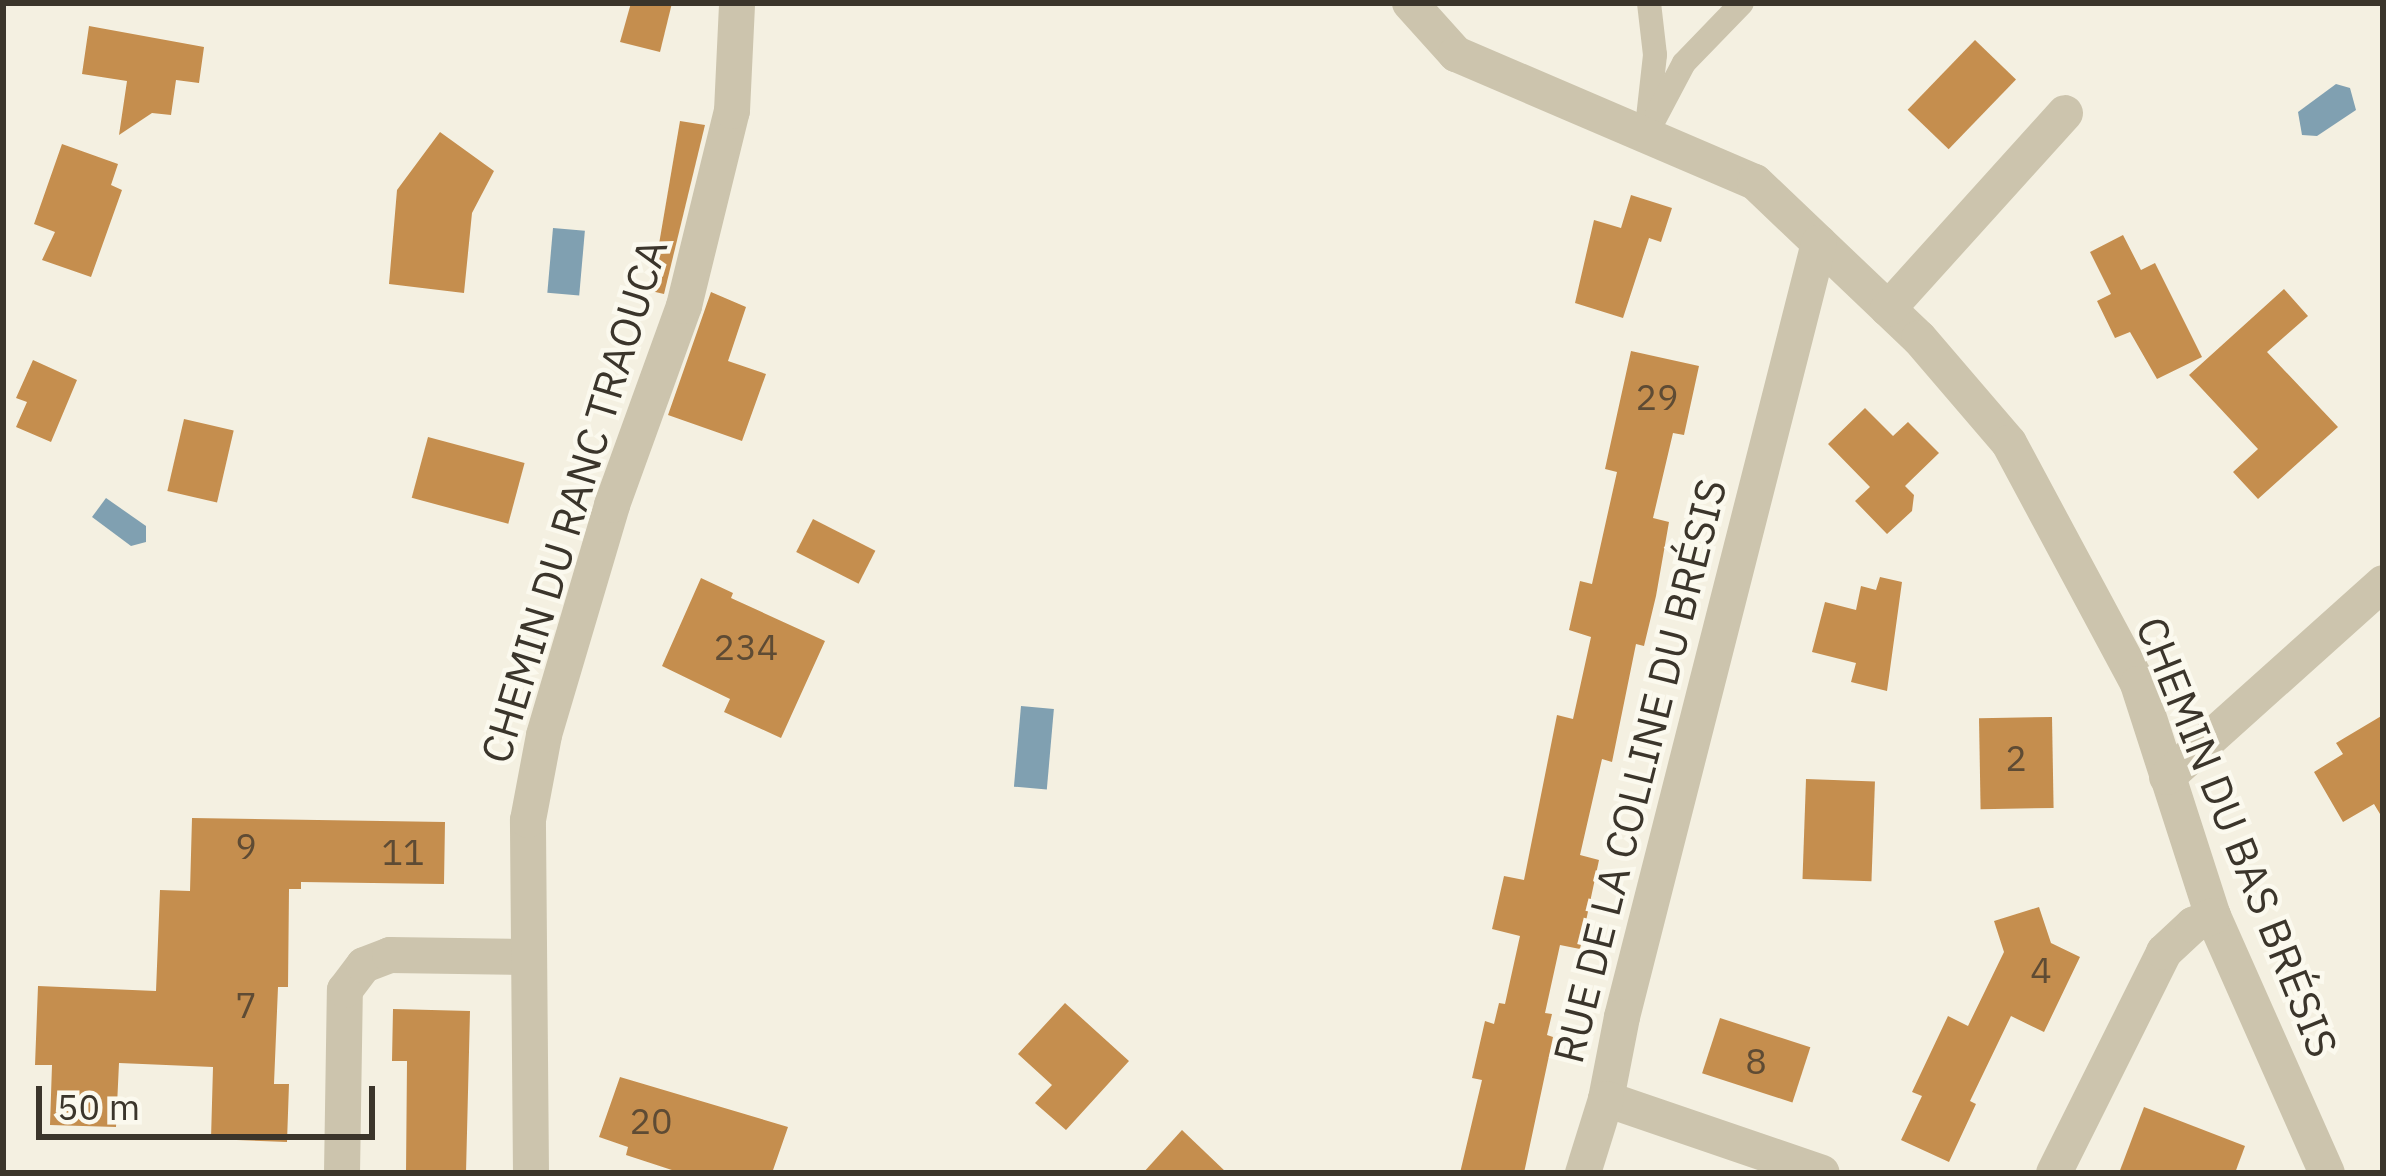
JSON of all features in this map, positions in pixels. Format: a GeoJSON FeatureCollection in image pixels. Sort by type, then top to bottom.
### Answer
{"type":"FeatureCollection","features":[{"type":"Feature","properties":{"kind":"street","name":"CHEMIN DU RANC TRAOUCA"},"geometry":{"type":"LineString","coordinates":[[531,1173],[528,820],[544,735],[613,505],[684,306],[732,111],[737,3]]}},
{"type":"Feature","properties":{"kind":"street","name":"CHEMIN DU BAS BRÉSIS"},"geometry":{"type":"LineString","coordinates":[[1410,3],[1456,54],[1755,182],[1888,309],[2009,443],[2138,684],[2213,916],[2327,1173]]}},
{"type":"Feature","properties":{"kind":"street"},"geometry":{"type":"LineString","coordinates":[[1888,309],[2065,113]]}},
{"type":"Feature","properties":{"kind":"street","name":"RUE DE LA COLLINE DU BRÉSIS"},"geometry":{"type":"LineString","coordinates":[[1819,243],[1622,1017],[1606,1099],[1822,1173]]}},
{"type":"Feature","properties":{"kind":"street"},"geometry":{"type":"LineString","coordinates":[[2168,777],[2383,583]]}},
{"type":"Feature","properties":{"kind":"street"},"geometry":{"type":"LineString","coordinates":[[2054,1173],[2164,952],[2193,925],[2213,916]]}},
{"type":"Feature","properties":{"kind":"street"},"geometry":{"type":"LineString","coordinates":[[342,1173],[345,990],[364,964],[390,955],[527,957]]}},
{"type":"Feature","properties":{"kind":"street"},"geometry":{"type":"LineString","coordinates":[[1583,1173],[1606,1099]]}},
{"type":"Feature","properties":{"kind":"lane"},"geometry":{"type":"LineString","coordinates":[[1646,135],[1655,55],[1649,3]]}},
{"type":"Feature","properties":{"kind":"lane"},"geometry":{"type":"LineString","coordinates":[[1646,135],[1684,63],[1742,3]]}},
{"type":"Feature","properties":{"kind":"water"},"geometry":{"type":"Polygon","coordinates":[[[2336,84],[2350,88],[2356,110],[2317,136],[2302,135],[2298,112],[2336,84]]]}},
{"type":"Feature","properties":{"kind":"water"},"geometry":{"type":"Polygon","coordinates":[[[553,228],[585,231],[579,296],[547,293],[553,228]]]}},
{"type":"Feature","properties":{"kind":"water"},"geometry":{"type":"Polygon","coordinates":[[[106,498],[146,526],[146,542],[131,546],[92,517],[106,498]]]}},
{"type":"Feature","properties":{"kind":"water"},"geometry":{"type":"Polygon","coordinates":[[[1021,706],[1054,709],[1047,790],[1014,787],[1021,706]]]}},
{"type":"Feature","properties":{"kind":"building"},"geometry":{"type":"Polygon","coordinates":[[[631,3],[672,3],[660,52],[620,42],[631,3]]]}},
{"type":"Feature","properties":{"kind":"building"},"geometry":{"type":"Polygon","coordinates":[[[89,26],[204,47],[199,83],[176,80],[171,115],[152,113],[119,135],[127,81],[82,74],[89,26]]]}},
{"type":"Feature","properties":{"kind":"building"},"geometry":{"type":"Polygon","coordinates":[[[1975,40],[2016,80],[1949,149],[1908,110],[1975,40]]]}},
{"type":"Feature","properties":{"kind":"building"},"geometry":{"type":"Polygon","coordinates":[[[680,121],[705,125],[664,294],[651,291],[680,121]]]}},
{"type":"Feature","properties":{"kind":"building"},"geometry":{"type":"Polygon","coordinates":[[[440,132],[494,171],[472,213],[464,293],[389,284],[397,190],[440,132]]]}},
{"type":"Feature","properties":{"kind":"building"},"geometry":{"type":"Polygon","coordinates":[[[62,144],[118,164],[111,185],[122,190],[91,277],[42,260],[55,232],[34,224],[62,144]]]}},
{"type":"Feature","properties":{"kind":"building"},"geometry":{"type":"Polygon","coordinates":[[[1631,195],[1672,208],[1661,242],[1649,238],[1623,318],[1575,303],[1594,220],[1621,228],[1631,195]]]}},
{"type":"Feature","properties":{"kind":"building"},"geometry":{"type":"Polygon","coordinates":[[[2123,235],[2141,270],[2155,263],[2202,357],[2157,379],[2130,332],[2115,338],[2097,301],[2111,294],[2090,252],[2123,235]]]}},
{"type":"Feature","properties":{"kind":"building"},"geometry":{"type":"Polygon","coordinates":[[[2284,289],[2308,316],[2267,352],[2338,427],[2258,499],[2233,472],[2258,449],[2189,375],[2284,289]]]}},
{"type":"Feature","properties":{"kind":"building"},"geometry":{"type":"Polygon","coordinates":[[[711,292],[746,307],[728,361],[766,374],[742,441],[668,415],[711,292]]]}},
{"type":"Feature","properties":{"kind":"building"},"geometry":{"type":"Polygon","coordinates":[[[1631,351],[1699,366],[1684,435],[1673,433],[1653,518],[1669,522],[1656,596],[1644,646],[1636,644],[1612,762],[1602,759],[1580,855],[1599,860],[1580,949],[1560,945],[1545,1013],[1552,1014],[1547,1035],[1553,1037],[1524,1173],[1460,1173],[1482,1080],[1472,1078],[1485,1021],[1494,1024],[1499,1003],[1505,1004],[1520,936],[1492,929],[1504,876],[1524,880],[1557,715],[1573,719],[1591,637],[1569,630],[1580,581],[1592,584],[1617,472],[1605,469],[1631,351]]]}},
{"type":"Feature","properties":{"kind":"building"},"geometry":{"type":"Polygon","coordinates":[[[33,360],[77,380],[51,442],[16,427],[27,402],[16,398],[33,360]]]}},
{"type":"Feature","properties":{"kind":"building"},"geometry":{"type":"Polygon","coordinates":[[[1865,408],[1893,436],[1908,422],[1939,453],[1905,486],[1914,495],[1912,511],[1887,534],[1855,501],[1870,487],[1828,444],[1865,408]]]}},
{"type":"Feature","properties":{"kind":"building"},"geometry":{"type":"Polygon","coordinates":[[[184,419],[234,430],[217,503],[167,491],[184,419]]]}},
{"type":"Feature","properties":{"kind":"building"},"geometry":{"type":"Polygon","coordinates":[[[428,437],[525,463],[508,524],[412,498],[428,437]]]}},
{"type":"Feature","properties":{"kind":"building"},"geometry":{"type":"Polygon","coordinates":[[[813,519],[875,551],[859,584],[796,552],[813,519]]]}},
{"type":"Feature","properties":{"kind":"building"},"geometry":{"type":"Polygon","coordinates":[[[1880,577],[1902,582],[1887,691],[1851,682],[1856,663],[1812,652],[1825,602],[1856,610],[1861,586],[1876,590],[1880,577]]]}},
{"type":"Feature","properties":{"kind":"building"},"geometry":{"type":"Polygon","coordinates":[[[701,578],[733,593],[731,598],[825,641],[781,738],[724,712],[730,699],[662,666],[701,578]]]}},
{"type":"Feature","properties":{"kind":"building"},"geometry":{"type":"Polygon","coordinates":[[[2383,715],[2383,819],[2374,804],[2343,822],[2314,772],[2343,754],[2336,743],[2383,715]]]}},
{"type":"Feature","properties":{"kind":"building"},"geometry":{"type":"Polygon","coordinates":[[[2052,717],[2054,808],[1981,809],[1979,718],[2052,717]]]}},
{"type":"Feature","properties":{"kind":"building"},"geometry":{"type":"Polygon","coordinates":[[[1806,779],[1875,781],[1871,881],[1803,879],[1806,779]]]}},
{"type":"Feature","properties":{"kind":"building"},"geometry":{"type":"Polygon","coordinates":[[[192,818],[445,822],[444,884],[301,882],[301,889],[289,889],[288,987],[278,987],[274,1084],[289,1084],[287,1142],[211,1139],[213,1067],[119,1063],[116,1127],[50,1125],[52,1065],[35,1065],[38,986],[156,991],[160,890],[190,891],[192,818]]]}},
{"type":"Feature","properties":{"kind":"building"},"geometry":{"type":"Polygon","coordinates":[[[2039,907],[2051,943],[2080,957],[2044,1032],[2011,1016],[1970,1101],[1976,1104],[1949,1162],[1901,1140],[1922,1096],[1912,1092],[1948,1016],[1968,1026],[2004,952],[1994,921],[2039,907]]]}},
{"type":"Feature","properties":{"kind":"building"},"geometry":{"type":"Polygon","coordinates":[[[1065,1003],[1129,1061],[1066,1130],[1035,1103],[1052,1085],[1018,1054],[1065,1003]]]}},
{"type":"Feature","properties":{"kind":"building"},"geometry":{"type":"Polygon","coordinates":[[[393,1009],[470,1011],[466,1173],[406,1173],[407,1061],[392,1061],[393,1009]]]}},
{"type":"Feature","properties":{"kind":"building"},"geometry":{"type":"Polygon","coordinates":[[[1720,1018],[1810,1047],[1792,1103],[1702,1073],[1720,1018]]]}},
{"type":"Feature","properties":{"kind":"building"},"geometry":{"type":"Polygon","coordinates":[[[620,1077],[788,1127],[772,1173],[681,1173],[626,1155],[628,1147],[599,1137],[620,1077]]]}},
{"type":"Feature","properties":{"kind":"building"},"geometry":{"type":"Polygon","coordinates":[[[2144,1107],[2245,1146],[2235,1173],[2119,1173],[2144,1107]]]}},
{"type":"Feature","properties":{"kind":"building"},"geometry":{"type":"Polygon","coordinates":[[[1182,1130],[1227,1173],[1143,1173],[1182,1130]]]}}]}
